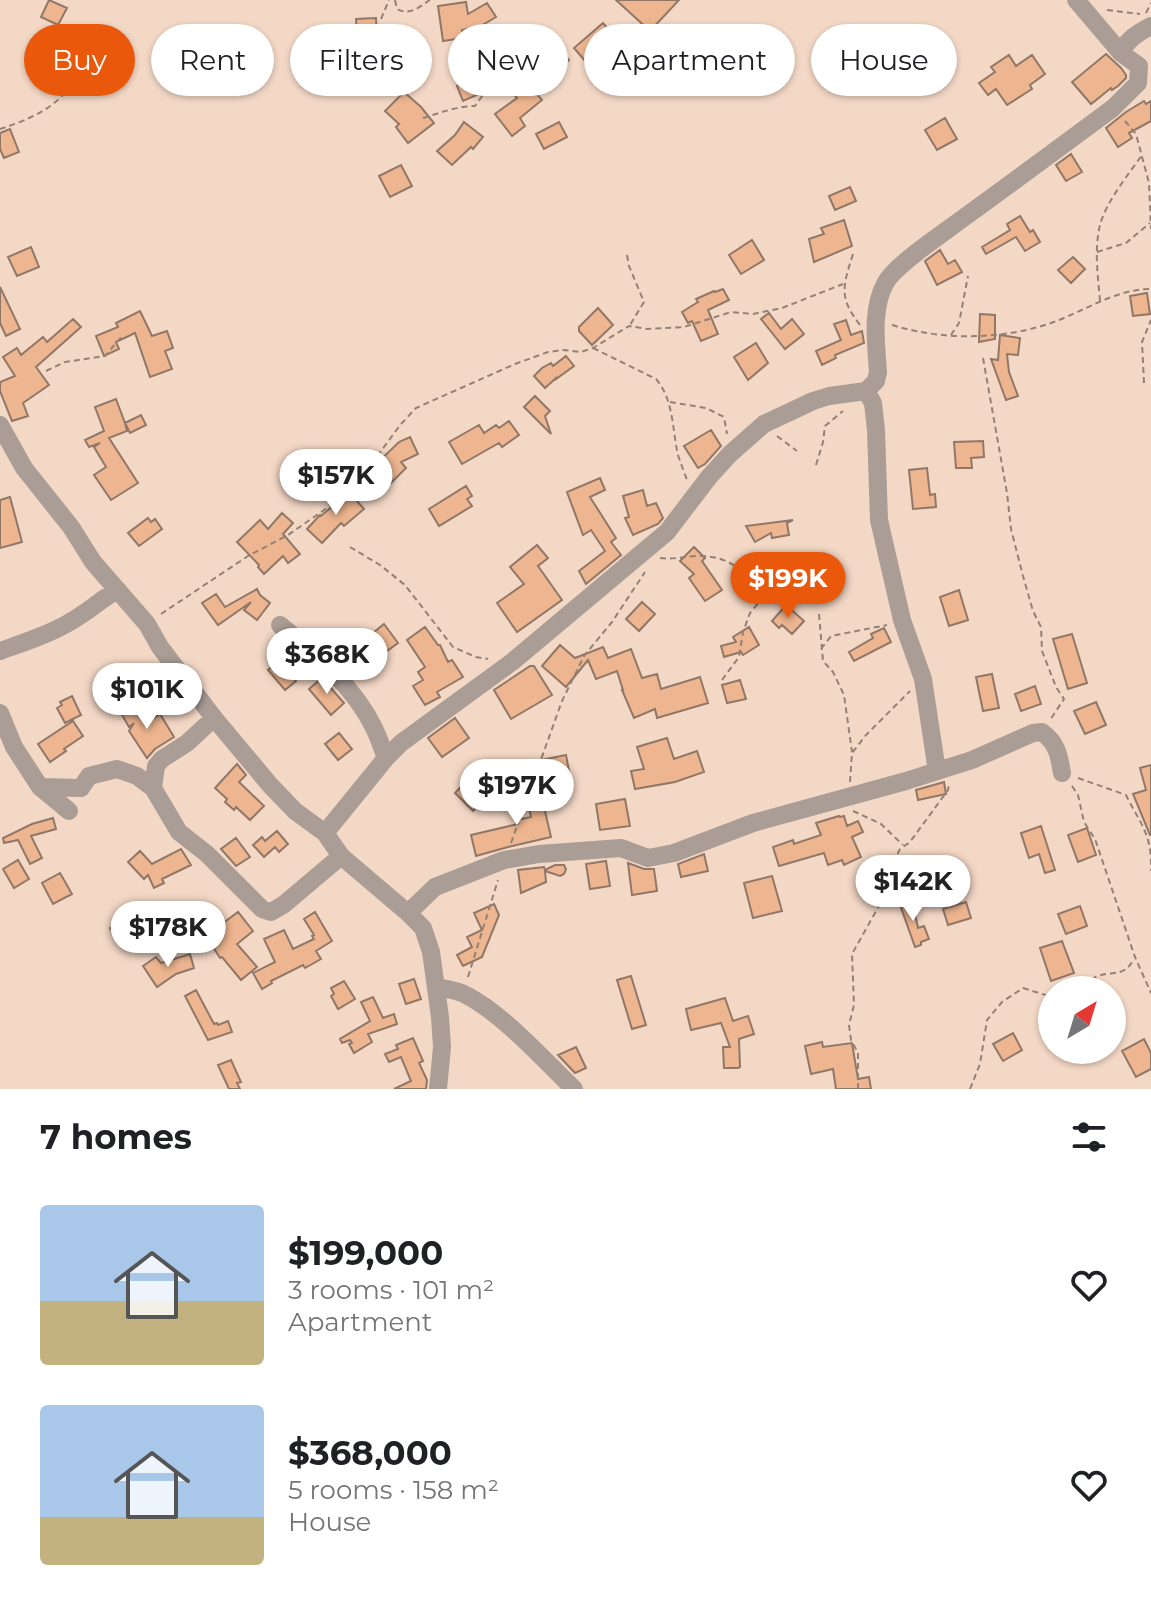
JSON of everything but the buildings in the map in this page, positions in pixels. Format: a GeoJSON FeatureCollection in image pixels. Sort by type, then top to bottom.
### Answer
{"type":"FeatureCollection","features":[{"type":"Feature","properties":{"kind":"street"},"geometry":{"type":"LineString","coordinates":[[325,833],[386,758],[417,730],[512,662],[667,532],[730,454],[764,424],[813,401],[866,391],[876,381],[876,319],[887,280],[896,270],[1113,108],[1138,83],[1139,66],[1121,53],[1079,4]]}},
{"type":"Feature","properties":{"kind":"street"},"geometry":{"type":"LineString","coordinates":[[1121,53],[1125,44],[1151,26]]}},
{"type":"Feature","properties":{"kind":"street"},"geometry":{"type":"LineString","coordinates":[[866,391],[873,403],[876,430],[879,520],[902,620],[923,679],[937,771]]}},
{"type":"Feature","properties":{"kind":"street"},"geometry":{"type":"LineString","coordinates":[[0,425],[24,468],[71,527],[93,562],[147,624],[160,647],[214,718],[295,811],[325,833],[341,856],[423,928],[436,987],[442,1047],[438,1089]]}},
{"type":"Feature","properties":{"kind":"street"},"geometry":{"type":"LineString","coordinates":[[0,651],[61,626],[118,590]]}},
{"type":"Feature","properties":{"kind":"street"},"geometry":{"type":"LineString","coordinates":[[280,625],[322,661],[362,707],[386,758]]}},
{"type":"Feature","properties":{"kind":"street"},"geometry":{"type":"LineString","coordinates":[[0,713],[14,747],[40,787],[69,811]]}},
{"type":"Feature","properties":{"kind":"street"},"geometry":{"type":"LineString","coordinates":[[153,788],[156,766],[162,759],[187,743],[214,718]]}},
{"type":"Feature","properties":{"kind":"street"},"geometry":{"type":"LineString","coordinates":[[408,913],[435,887],[504,860],[621,848],[648,858],[674,853],[766,819],[972,760],[1033,733],[1042,732],[1051,738],[1058,749],[1062,773]]}},
{"type":"Feature","properties":{"kind":"street"},"geometry":{"type":"LineString","coordinates":[[40,787],[81,788],[89,776],[117,769],[137,776],[153,788],[179,832],[207,854],[262,909],[271,912],[341,856]]}},
{"type":"Feature","properties":{"kind":"street"},"geometry":{"type":"LineString","coordinates":[[436,987],[463,993],[501,1020],[574,1089]]}},
{"type":"Feature","properties":{"kind":"path"},"geometry":{"type":"LineString","coordinates":[[381,19],[389,0]]}},
{"type":"Feature","properties":{"kind":"path"},"geometry":{"type":"LineString","coordinates":[[395,0],[397,9],[403,12],[411,12],[430,0]]}},
{"type":"Feature","properties":{"kind":"path"},"geometry":{"type":"LineString","coordinates":[[1079,4],[1145,14],[1151,3]]}},
{"type":"Feature","properties":{"kind":"path"},"geometry":{"type":"LineString","coordinates":[[0,129],[32,117],[60,96]]}},
{"type":"Feature","properties":{"kind":"path"},"geometry":{"type":"LineString","coordinates":[[423,118],[461,106],[475,106],[482,96]]}},
{"type":"Feature","properties":{"kind":"path"},"geometry":{"type":"LineString","coordinates":[[1113,108],[1136,134],[1149,183],[1151,229]]}},
{"type":"Feature","properties":{"kind":"path"},"geometry":{"type":"LineString","coordinates":[[1100,302],[1096,252],[1100,223],[1118,189],[1142,155]]}},
{"type":"Feature","properties":{"kind":"path"},"geometry":{"type":"LineString","coordinates":[[1096,252],[1126,243],[1150,223]]}},
{"type":"Feature","properties":{"kind":"path"},"geometry":{"type":"LineString","coordinates":[[853,254],[843,284],[844,300],[850,313],[876,344]]}},
{"type":"Feature","properties":{"kind":"path"},"geometry":{"type":"LineString","coordinates":[[147,624],[248,556],[288,535],[327,508],[353,479],[367,470],[416,408],[548,352],[581,352],[593,348],[629,326],[644,302],[627,255]]}},
{"type":"Feature","properties":{"kind":"path"},"geometry":{"type":"LineString","coordinates":[[949,337],[959,323],[968,276]]}},
{"type":"Feature","properties":{"kind":"path"},"geometry":{"type":"LineString","coordinates":[[629,326],[647,329],[684,327],[731,312],[753,314],[782,308],[843,284]]}},
{"type":"Feature","properties":{"kind":"path"},"geometry":{"type":"LineString","coordinates":[[876,319],[914,332],[949,337],[1008,332],[1046,325],[1113,296],[1151,289]]}},
{"type":"Feature","properties":{"kind":"path"},"geometry":{"type":"LineString","coordinates":[[1144,383],[1142,342],[1151,320]]}},
{"type":"Feature","properties":{"kind":"path"},"geometry":{"type":"LineString","coordinates":[[46,371],[65,362],[105,356],[123,335]]}},
{"type":"Feature","properties":{"kind":"path"},"geometry":{"type":"LineString","coordinates":[[593,348],[656,379],[662,386],[669,402],[678,456],[693,497]]}},
{"type":"Feature","properties":{"kind":"path"},"geometry":{"type":"LineString","coordinates":[[983,358],[1011,529],[1033,611],[1041,627],[1042,651],[1064,699],[1042,732]]}},
{"type":"Feature","properties":{"kind":"path"},"geometry":{"type":"LineString","coordinates":[[669,402],[706,408],[724,417],[730,454]]}},
{"type":"Feature","properties":{"kind":"path"},"geometry":{"type":"LineString","coordinates":[[816,465],[825,426],[846,409]]}},
{"type":"Feature","properties":{"kind":"path"},"geometry":{"type":"LineString","coordinates":[[764,424],[797,451]]}},
{"type":"Feature","properties":{"kind":"path"},"geometry":{"type":"LineString","coordinates":[[350,547],[405,585],[453,647],[476,657],[512,662]]}},
{"type":"Feature","properties":{"kind":"path"},"geometry":{"type":"LineString","coordinates":[[655,558],[717,557],[735,565],[770,601]]}},
{"type":"Feature","properties":{"kind":"path"},"geometry":{"type":"LineString","coordinates":[[463,993],[504,860],[562,701],[584,656],[612,622],[646,570]]}},
{"type":"Feature","properties":{"kind":"path"},"geometry":{"type":"LineString","coordinates":[[722,680],[739,657],[750,613],[764,595]]}},
{"type":"Feature","properties":{"kind":"path"},"geometry":{"type":"LineString","coordinates":[[819,614],[823,661],[833,672],[844,695],[852,753],[848,796],[853,812],[881,824],[904,846]]}},
{"type":"Feature","properties":{"kind":"path"},"geometry":{"type":"LineString","coordinates":[[820,650],[831,636],[902,620]]}},
{"type":"Feature","properties":{"kind":"path"},"geometry":{"type":"LineString","coordinates":[[852,753],[923,679]]}},
{"type":"Feature","properties":{"kind":"path"},"geometry":{"type":"LineString","coordinates":[[858,1089],[858,1053],[851,1040],[849,1025],[854,1005],[852,954],[899,870],[897,855],[948,790],[950,779],[937,771]]}},
{"type":"Feature","properties":{"kind":"path"},"geometry":{"type":"LineString","coordinates":[[1062,773],[1126,795],[1149,842],[1151,871]]}},
{"type":"Feature","properties":{"kind":"path"},"geometry":{"type":"LineString","coordinates":[[1062,773],[1078,795],[1084,822],[1095,839],[1135,957],[1151,993]]}},
{"type":"Feature","properties":{"kind":"path"},"geometry":{"type":"LineString","coordinates":[[1099,976],[1117,974],[1128,968],[1135,957]]}},
{"type":"Feature","properties":{"kind":"path"},"geometry":{"type":"LineString","coordinates":[[970,1089],[980,1064],[987,1020],[1002,1002],[1023,988],[1038,993]]}}]}
